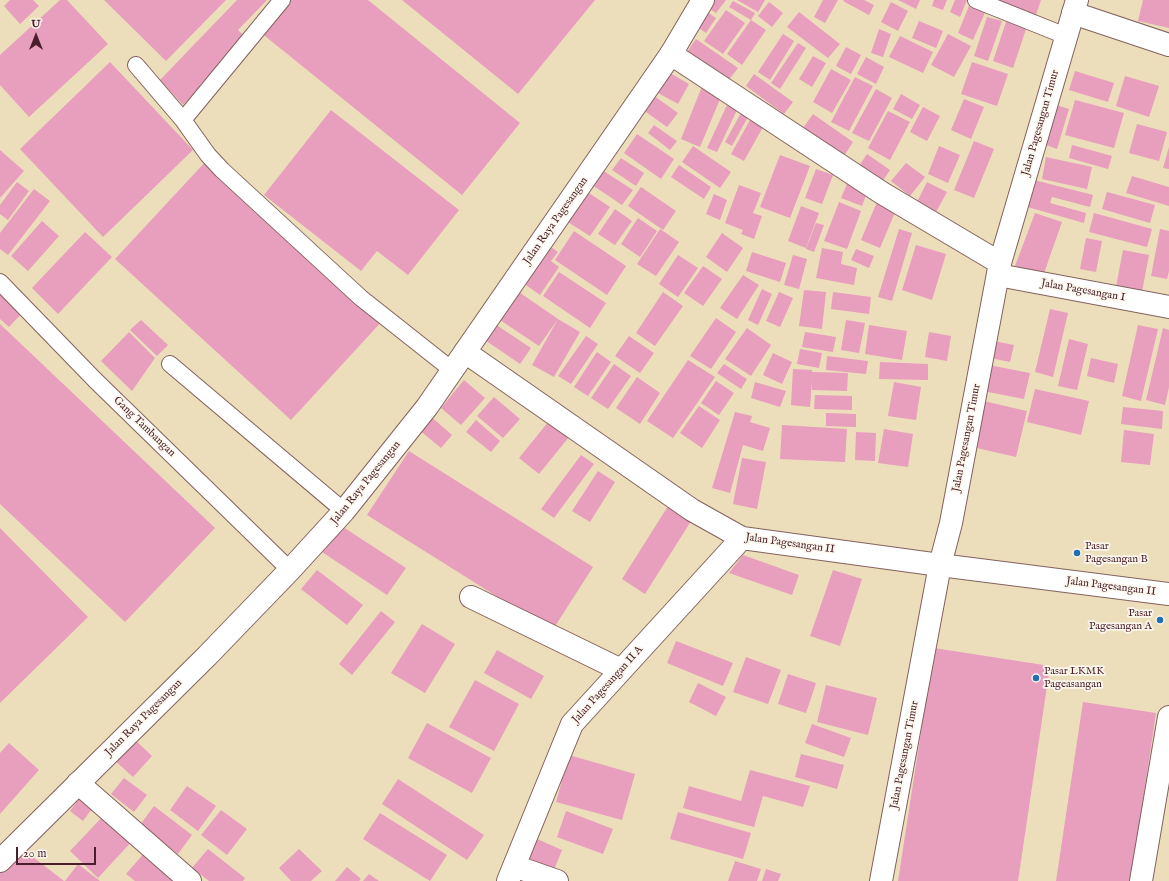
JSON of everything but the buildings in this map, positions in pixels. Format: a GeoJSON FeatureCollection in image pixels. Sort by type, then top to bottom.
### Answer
{"type":"FeatureCollection","features":[{"type":"Feature","properties":{"kind":"street","name":"Jalan Raya Pagesangan"},"geometry":{"type":"LineString","coordinates":[[0,861],[207,656],[290,570],[344,511],[427,407],[671,54],[703,0]]}},
{"type":"Feature","properties":{"kind":"street"},"geometry":{"type":"LineString","coordinates":[[1075,6],[1169,45]]}},
{"type":"Feature","properties":{"kind":"street","name":"Jalan Pagesangan Timur"},"geometry":{"type":"LineString","coordinates":[[881,881],[940,565],[951,523],[999,269],[1075,6]]}},
{"type":"Feature","properties":{"kind":"street"},"geometry":{"type":"LineString","coordinates":[[671,54],[999,269]]}},
{"type":"Feature","properties":{"kind":"street","name":"Jalan Pagesangan I"},"geometry":{"type":"LineString","coordinates":[[999,269],[1169,306]]}},
{"type":"Feature","properties":{"kind":"street","name":"Jalan Pagesangan II"},"geometry":{"type":"LineString","coordinates":[[465,352],[692,510],[742,538],[1169,594]]}},
{"type":"Feature","properties":{"kind":"street","name":"Jalan Pagesangan II A"},"geometry":{"type":"LineString","coordinates":[[511,874],[572,724],[742,538]]}},
{"type":"Feature","properties":{"kind":"street"},"geometry":{"type":"LineString","coordinates":[[471,597],[622,670]]}},
{"type":"Feature","properties":{"kind":"street"},"geometry":{"type":"LineString","coordinates":[[1141,881],[1169,717]]}},
{"type":"Feature","properties":{"kind":"street"},"geometry":{"type":"LineString","coordinates":[[78,783],[190,881]]}},
{"type":"Feature","properties":{"kind":"street"},"geometry":{"type":"LineString","coordinates":[[511,874],[557,881]]}},
{"type":"Feature","properties":{"kind":"lane"},"geometry":{"type":"LineString","coordinates":[[183,120],[282,0]]}},
{"type":"Feature","properties":{"kind":"lane"},"geometry":{"type":"LineString","coordinates":[[976,0],[1066,36]]}},
{"type":"Feature","properties":{"kind":"lane"},"geometry":{"type":"LineString","coordinates":[[136,65],[183,120],[208,155],[222,170],[361,298],[452,370]]}},
{"type":"Feature","properties":{"kind":"lane","name":"Gang Tambangan"},"geometry":{"type":"LineString","coordinates":[[0,282],[95,380],[290,570]]}},
{"type":"Feature","properties":{"kind":"lane"},"geometry":{"type":"LineString","coordinates":[[170,364],[344,511]]}},
{"type":"Feature","properties":{"kind":"place","name":"Pasar Pagesangan B"},"geometry":{"type":"Point","coordinates":[1077,553]}},
{"type":"Feature","properties":{"kind":"place","name":"Pasar Pagesangan A"},"geometry":{"type":"Point","coordinates":[1160,620]}},
{"type":"Feature","properties":{"kind":"place","name":"Pasar LKMK Pageasangan"},"geometry":{"type":"Point","coordinates":[1036,678]}}]}
